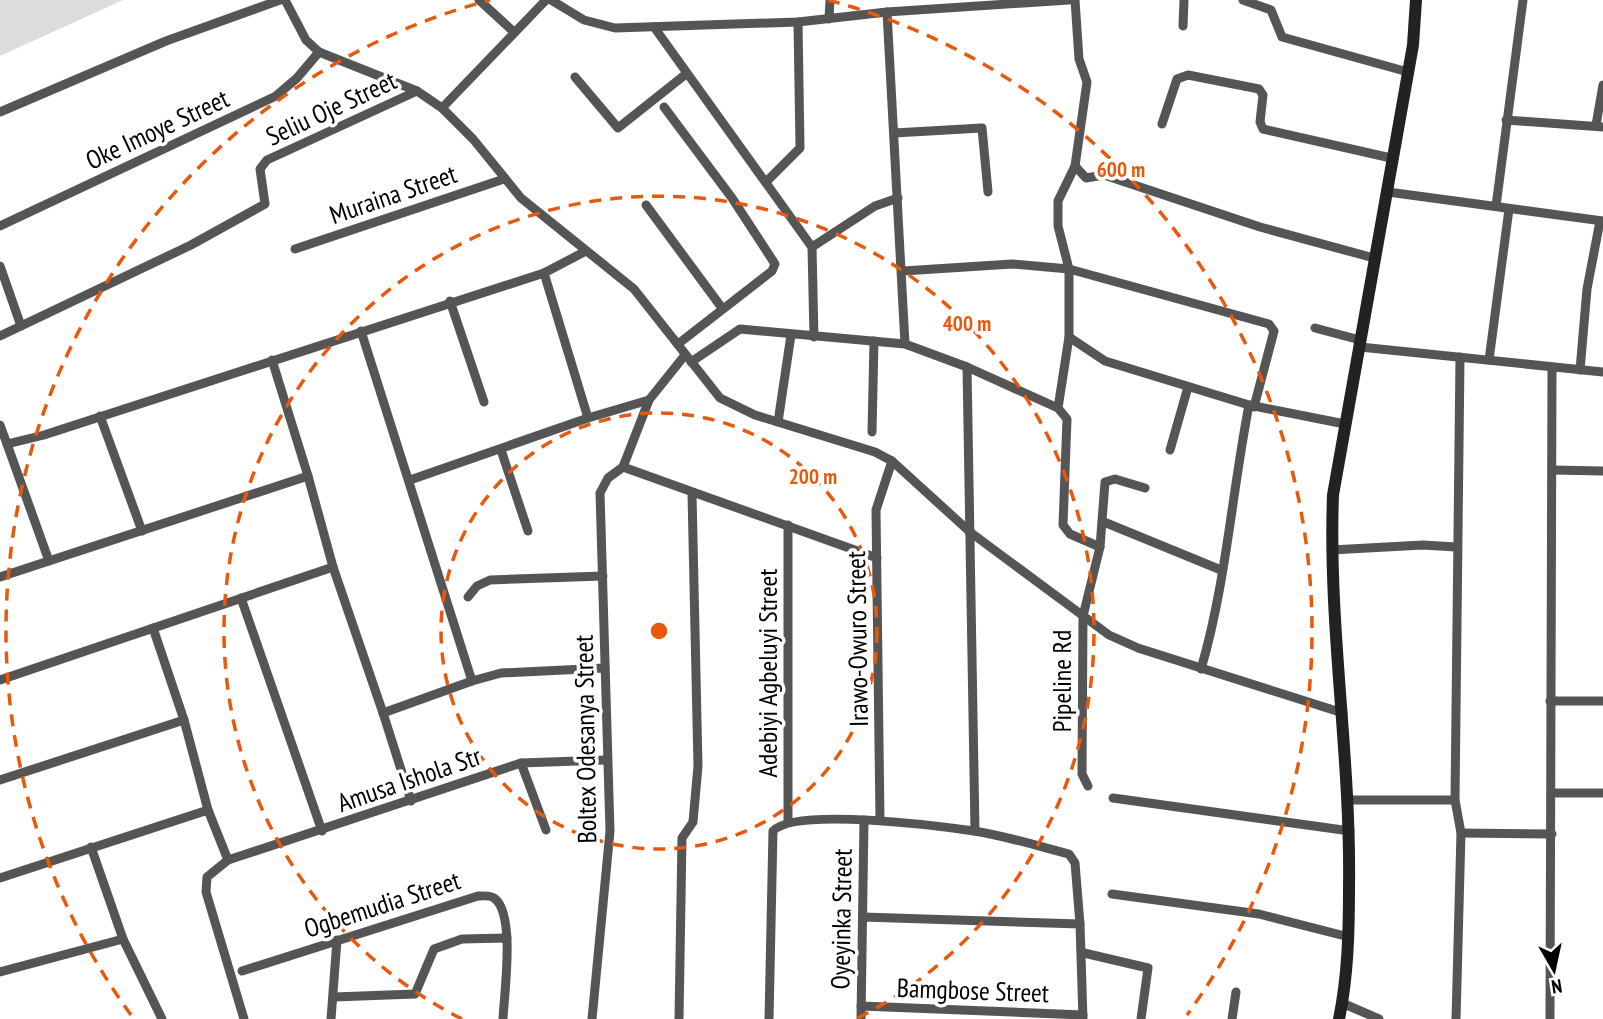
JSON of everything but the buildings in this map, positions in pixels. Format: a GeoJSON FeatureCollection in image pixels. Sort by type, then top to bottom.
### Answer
{"type":"FeatureCollection","features":[{"type":"Feature","properties":{"kind":"main road"},"geometry":{"type":"LineString","coordinates":[[1339,1019],[1349,937],[1350,831],[1331,550],[1334,495],[1408,72],[1416,0]]}},
{"type":"Feature","properties":{"kind":"street"},"geometry":{"type":"LineString","coordinates":[[0,112],[166,41],[280,0]]}},
{"type":"Feature","properties":{"kind":"street"},"geometry":{"type":"LineString","coordinates":[[285,0],[306,40],[319,52],[417,90],[442,108],[521,198],[634,289],[720,398],[737,408],[875,452],[892,461],[970,532],[1109,635],[1138,648],[1343,713]]}},
{"type":"Feature","properties":{"kind":"street"},"geometry":{"type":"LineString","coordinates":[[479,0],[514,32]]}},
{"type":"Feature","properties":{"kind":"street"},"geometry":{"type":"LineString","coordinates":[[442,108],[546,0]]}},
{"type":"Feature","properties":{"kind":"street"},"geometry":{"type":"LineString","coordinates":[[551,0],[599,26],[654,27],[799,22],[887,12],[1069,0]]}},
{"type":"Feature","properties":{"kind":"street"},"geometry":{"type":"LineString","coordinates":[[829,19],[830,0]]}},
{"type":"Feature","properties":{"kind":"street"},"geometry":{"type":"LineString","coordinates":[[1058,408],[1069,337],[1069,269],[1058,226],[1058,201],[1075,166],[1087,82],[1079,59],[1075,0]]}},
{"type":"Feature","properties":{"kind":"street"},"geometry":{"type":"LineString","coordinates":[[1183,26],[1184,0]]}},
{"type":"Feature","properties":{"kind":"street"},"geometry":{"type":"LineString","coordinates":[[1243,0],[1271,10],[1282,37],[1408,72]]}},
{"type":"Feature","properties":{"kind":"street"},"geometry":{"type":"LineString","coordinates":[[1496,206],[1523,0]]}},
{"type":"Feature","properties":{"kind":"street"},"geometry":{"type":"LineString","coordinates":[[887,12],[905,344]]}},
{"type":"Feature","properties":{"kind":"street"},"geometry":{"type":"LineString","coordinates":[[767,181],[800,148],[799,22]]}},
{"type":"Feature","properties":{"kind":"street"},"geometry":{"type":"LineString","coordinates":[[654,27],[812,247],[814,337]]}},
{"type":"Feature","properties":{"kind":"street","name":"Oke Imoye Street"},"geometry":{"type":"LineString","coordinates":[[0,226],[276,96],[297,79],[319,52]]}},
{"type":"Feature","properties":{"kind":"street"},"geometry":{"type":"LineString","coordinates":[[575,77],[618,128],[686,74]]}},
{"type":"Feature","properties":{"kind":"street"},"geometry":{"type":"LineString","coordinates":[[1162,124],[1177,79],[1188,75],[1259,89],[1263,95],[1260,122],[1263,129],[1391,158]]}},
{"type":"Feature","properties":{"kind":"street"},"geometry":{"type":"LineString","coordinates":[[1506,120],[1599,126],[1603,85]]}},
{"type":"Feature","properties":{"kind":"street","name":"Seliu Oje Street"},"geometry":{"type":"LineString","coordinates":[[21,326],[191,245],[265,204],[260,169],[267,160],[417,90]]}},
{"type":"Feature","properties":{"kind":"street"},"geometry":{"type":"LineString","coordinates":[[664,107],[732,198],[775,264],[772,271],[678,344]]}},
{"type":"Feature","properties":{"kind":"street"},"geometry":{"type":"LineString","coordinates":[[894,132],[982,128],[985,133],[988,192]]}},
{"type":"Feature","properties":{"kind":"street"},"geometry":{"type":"LineString","coordinates":[[1075,166],[1086,178],[1104,175],[1260,227],[1374,258]]}},
{"type":"Feature","properties":{"kind":"street","name":"Muraina Street"},"geometry":{"type":"LineString","coordinates":[[295,249],[504,178]]}},
{"type":"Feature","properties":{"kind":"street"},"geometry":{"type":"LineString","coordinates":[[1388,192],[1602,221],[1587,289],[1580,370]]}},
{"type":"Feature","properties":{"kind":"street"},"geometry":{"type":"LineString","coordinates":[[812,247],[875,206],[898,198]]}},
{"type":"Feature","properties":{"kind":"street"},"geometry":{"type":"LineString","coordinates":[[646,205],[722,308]]}},
{"type":"Feature","properties":{"kind":"street"},"geometry":{"type":"LineString","coordinates":[[1489,360],[1509,209]]}},
{"type":"Feature","properties":{"kind":"street"},"geometry":{"type":"LineString","coordinates":[[7,444],[544,273],[586,251]]}},
{"type":"Feature","properties":{"kind":"street"},"geometry":{"type":"LineString","coordinates":[[903,271],[1012,264],[1069,269],[1271,326],[1274,331],[1252,406],[1221,569],[1215,618],[1201,669]]}},
{"type":"Feature","properties":{"kind":"street"},"geometry":{"type":"LineString","coordinates":[[0,266],[21,326],[0,336]]}},
{"type":"Feature","properties":{"kind":"street"},"geometry":{"type":"LineString","coordinates":[[544,273],[588,418]]}},
{"type":"Feature","properties":{"kind":"street"},"geometry":{"type":"LineString","coordinates":[[450,301],[484,402]]}},
{"type":"Feature","properties":{"kind":"street"},"geometry":{"type":"LineString","coordinates":[[1315,328],[1360,343],[1603,372]]}},
{"type":"Feature","properties":{"kind":"street"},"geometry":{"type":"LineString","coordinates":[[877,558],[692,494],[623,467],[649,401],[688,358],[737,330],[905,344],[967,367],[1058,408],[1067,419],[1062,479],[1063,525],[1069,534],[1100,547]]}},
{"type":"Feature","properties":{"kind":"street"},"geometry":{"type":"LineString","coordinates":[[360,331],[410,480],[458,643],[472,681]]}},
{"type":"Feature","properties":{"kind":"street"},"geometry":{"type":"LineString","coordinates":[[778,422],[791,335]]}},
{"type":"Feature","properties":{"kind":"street"},"geometry":{"type":"LineString","coordinates":[[1069,337],[1105,361],[1252,406],[1345,424]]}},
{"type":"Feature","properties":{"kind":"street"},"geometry":{"type":"LineString","coordinates":[[872,432],[874,341]]}},
{"type":"Feature","properties":{"kind":"street"},"geometry":{"type":"LineString","coordinates":[[1456,1019],[1461,833],[1455,800],[1460,357]]}},
{"type":"Feature","properties":{"kind":"street"},"geometry":{"type":"LineString","coordinates":[[272,359],[333,567],[411,801]]}},
{"type":"Feature","properties":{"kind":"street"},"geometry":{"type":"LineString","coordinates":[[1550,1019],[1552,366]]}},
{"type":"Feature","properties":{"kind":"street"},"geometry":{"type":"LineString","coordinates":[[967,367],[975,831]]}},
{"type":"Feature","properties":{"kind":"street"},"geometry":{"type":"LineString","coordinates":[[1170,450],[1188,387]]}},
{"type":"Feature","properties":{"kind":"street"},"geometry":{"type":"LineString","coordinates":[[410,480],[588,418],[649,401]]}},
{"type":"Feature","properties":{"kind":"street"},"geometry":{"type":"LineString","coordinates":[[100,416],[142,531]]}},
{"type":"Feature","properties":{"kind":"street"},"geometry":{"type":"LineString","coordinates":[[0,425],[49,561]]}},
{"type":"Feature","properties":{"kind":"street"},"geometry":{"type":"LineString","coordinates":[[501,450],[528,531]]}},
{"type":"Feature","properties":{"kind":"street","name":"Irawo-Owuro Street"},"geometry":{"type":"LineString","coordinates":[[880,820],[876,510],[892,461]]}},
{"type":"Feature","properties":{"kind":"street","name":"Boltex Odesanya Street"},"geometry":{"type":"LineString","coordinates":[[592,1019],[610,831],[600,493],[608,478],[623,467]]}},
{"type":"Feature","properties":{"kind":"street"},"geometry":{"type":"LineString","coordinates":[[1552,470],[1603,471]]}},
{"type":"Feature","properties":{"kind":"street"},"geometry":{"type":"LineString","coordinates":[[0,578],[308,476]]}},
{"type":"Feature","properties":{"kind":"street","name":"Pipeline Rd"},"geometry":{"type":"LineString","coordinates":[[1088,786],[1082,774],[1083,616],[1104,522],[1103,487],[1108,478],[1145,488]]}},
{"type":"Feature","properties":{"kind":"street"},"geometry":{"type":"LineString","coordinates":[[678,1019],[682,838],[693,822],[698,766],[692,494]]}},
{"type":"Feature","properties":{"kind":"street"},"geometry":{"type":"LineString","coordinates":[[1104,522],[1221,569]]}},
{"type":"Feature","properties":{"kind":"street","name":"Adebiyi Agbeluyi Street"},"geometry":{"type":"LineString","coordinates":[[788,525],[788,821]]}},
{"type":"Feature","properties":{"kind":"street"},"geometry":{"type":"LineString","coordinates":[[1331,550],[1423,545],[1456,547]]}},
{"type":"Feature","properties":{"kind":"street"},"geometry":{"type":"LineString","coordinates":[[0,680],[333,567]]}},
{"type":"Feature","properties":{"kind":"street"},"geometry":{"type":"LineString","coordinates":[[468,597],[477,586],[491,580],[603,576]]}},
{"type":"Feature","properties":{"kind":"street"},"geometry":{"type":"LineString","coordinates":[[241,598],[322,831]]}},
{"type":"Feature","properties":{"kind":"street"},"geometry":{"type":"LineString","coordinates":[[153,628],[184,720],[208,810],[228,860],[207,877],[206,892],[244,1019]]}},
{"type":"Feature","properties":{"kind":"street"},"geometry":{"type":"LineString","coordinates":[[383,713],[501,673],[605,668]]}},
{"type":"Feature","properties":{"kind":"street"},"geometry":{"type":"LineString","coordinates":[[1550,701],[1603,701]]}},
{"type":"Feature","properties":{"kind":"street"},"geometry":{"type":"LineString","coordinates":[[0,780],[184,720]]}},
{"type":"Feature","properties":{"kind":"street","name":"Amusa Ishola Str"},"geometry":{"type":"LineString","coordinates":[[228,860],[521,764],[606,760]]}},
{"type":"Feature","properties":{"kind":"street"},"geometry":{"type":"LineString","coordinates":[[521,764],[546,830]]}},
{"type":"Feature","properties":{"kind":"street"},"geometry":{"type":"LineString","coordinates":[[1551,793],[1603,793]]}},
{"type":"Feature","properties":{"kind":"street"},"geometry":{"type":"LineString","coordinates":[[1113,798],[1350,831]]}},
{"type":"Feature","properties":{"kind":"street"},"geometry":{"type":"LineString","coordinates":[[1347,800],[1455,800]]}},
{"type":"Feature","properties":{"kind":"street"},"geometry":{"type":"LineString","coordinates":[[0,878],[208,810]]}},
{"type":"Feature","properties":{"kind":"street"},"geometry":{"type":"LineString","coordinates":[[769,1019],[773,831],[788,821],[864,820],[975,831],[1069,854],[1075,863],[1084,953],[1083,1017]]}},
{"type":"Feature","properties":{"kind":"street","name":"Oyeyinka Street"},"geometry":{"type":"LineString","coordinates":[[861,1019],[864,820]]}},
{"type":"Feature","properties":{"kind":"street"},"geometry":{"type":"LineString","coordinates":[[1461,833],[1552,834]]}},
{"type":"Feature","properties":{"kind":"street"},"geometry":{"type":"LineString","coordinates":[[91,847],[123,939],[162,1019]]}},
{"type":"Feature","properties":{"kind":"street"},"geometry":{"type":"LineString","coordinates":[[1112,894],[1259,914],[1349,937]]}},
{"type":"Feature","properties":{"kind":"street","name":"Ogbemudia Street"},"geometry":{"type":"LineString","coordinates":[[242,971],[478,896],[488,896],[499,903],[507,938]]}},
{"type":"Feature","properties":{"kind":"street"},"geometry":{"type":"LineString","coordinates":[[863,917],[1080,924]]}},
{"type":"Feature","properties":{"kind":"street"},"geometry":{"type":"LineString","coordinates":[[334,997],[415,994],[434,949],[462,940],[507,938],[503,1019]]}},
{"type":"Feature","properties":{"kind":"street"},"geometry":{"type":"LineString","coordinates":[[0,972],[123,939]]}},
{"type":"Feature","properties":{"kind":"street"},"geometry":{"type":"LineString","coordinates":[[331,1019],[337,940]]}},
{"type":"Feature","properties":{"kind":"street"},"geometry":{"type":"LineString","coordinates":[[1084,953],[1147,968],[1141,1019]]}},
{"type":"Feature","properties":{"kind":"street"},"geometry":{"type":"LineString","coordinates":[[1232,1019],[1236,992]]}},
{"type":"Feature","properties":{"kind":"street"},"geometry":{"type":"LineString","coordinates":[[1342,1003],[1380,1019]]}},
{"type":"Feature","properties":{"kind":"street","name":"Bamgbose Street"},"geometry":{"type":"LineString","coordinates":[[861,1006],[1083,1017]]}},
{"type":"Feature","properties":{"kind":"shaded area"},"geometry":{"type":"Polygon","coordinates":[[[0,0],[123,0],[0,56],[0,0]]]}}]}
